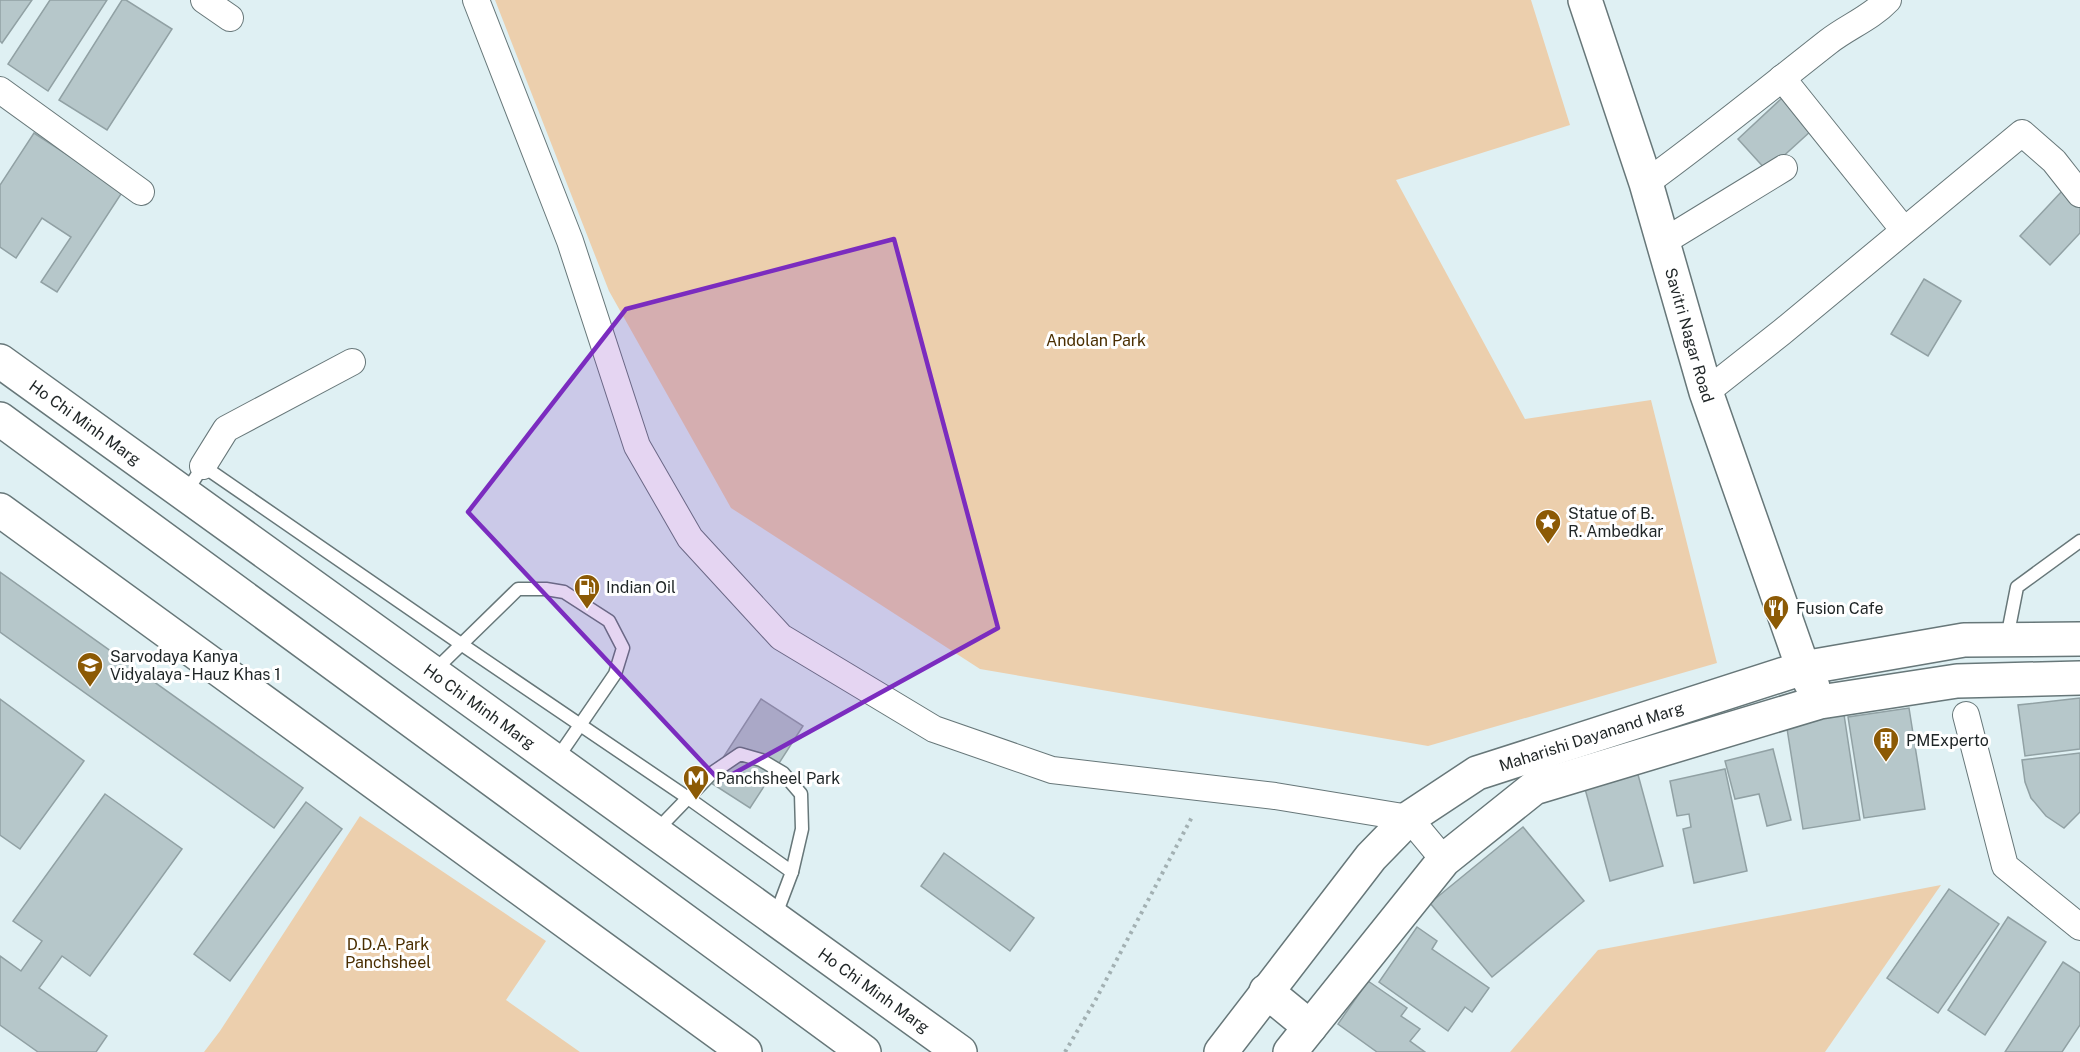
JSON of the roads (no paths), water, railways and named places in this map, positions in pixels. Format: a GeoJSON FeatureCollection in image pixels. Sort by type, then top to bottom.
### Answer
{"type":"FeatureCollection","features":[{"type":"Feature","properties":{"kind":"street"},"geometry":{"type":"LineString","coordinates":[[204,0],[230,18]]}},
{"type":"Feature","properties":{"kind":"street"},"geometry":{"type":"LineString","coordinates":[[476,0],[570,241],[637,446],[690,538],[781,637],[934,729],[1052,770],[1275,796],[1409,818],[1444,860]]}},
{"type":"Feature","properties":{"kind":"street","name":"Savitri Nagar Road"},"geometry":{"type":"LineString","coordinates":[[1585,0],[1646,183],[1706,392],[1803,668],[1820,702]]}},
{"type":"Feature","properties":{"kind":"street"},"geometry":{"type":"LineString","coordinates":[[1646,183],[1702,142],[1830,40],[1880,8],[1888,0]]}},
{"type":"Feature","properties":{"kind":"street"},"geometry":{"type":"LineString","coordinates":[[1782,78],[1903,229]]}},
{"type":"Feature","properties":{"kind":"street"},"geometry":{"type":"LineString","coordinates":[[0,90],[141,192]]}},
{"type":"Feature","properties":{"kind":"street"},"geometry":{"type":"LineString","coordinates":[[1706,392],[2022,133],[2054,161],[2080,194]]}},
{"type":"Feature","properties":{"kind":"street"},"geometry":{"type":"LineString","coordinates":[[1663,242],[1784,168]]}},
{"type":"Feature","properties":{"kind":"street","name":"Ho Chi Minh Marg"},"geometry":{"type":"LineString","coordinates":[[0,361],[960,1052]]}},
{"type":"Feature","properties":{"kind":"street"},"geometry":{"type":"LineString","coordinates":[[202,466],[226,429],[352,362]]}},
{"type":"Feature","properties":{"kind":"street"},"geometry":{"type":"LineString","coordinates":[[0,419],[864,1052]]}},
{"type":"Feature","properties":{"kind":"street"},"geometry":{"type":"LineString","coordinates":[[0,510],[745,1052]]}},
{"type":"Feature","properties":{"kind":"street","name":"Maharishi Dayanand Marg"},"geometry":{"type":"LineString","coordinates":[[1221,1052],[1371,857],[1409,818],[1477,773],[1803,668],[1964,640],[2080,639]]}},
{"type":"Feature","properties":{"kind":"street","name":"Maharishi Dayanand Marg"},"geometry":{"type":"LineString","coordinates":[[1290,1052],[1444,860],[1534,788],[1820,702],[1957,681],[2080,678]]}},
{"type":"Feature","properties":{"kind":"street"},"geometry":{"type":"LineString","coordinates":[[1966,715],[2004,866],[2080,927]]}},
{"type":"Feature","properties":{"kind":"street"},"geometry":{"type":"LineString","coordinates":[[1266,991],[1310,1027]]}},
{"type":"Feature","properties":{"kind":"lane"},"geometry":{"type":"LineString","coordinates":[[185,494],[202,466],[688,798],[792,872]]}},
{"type":"Feature","properties":{"kind":"lane"},"geometry":{"type":"LineString","coordinates":[[2007,639],[2017,586],[2080,541]]}},
{"type":"Feature","properties":{"kind":"lane"},"geometry":{"type":"LineString","coordinates":[[433,672],[518,589],[546,589],[564,592],[609,621],[623,648],[615,674],[555,761]]}},
{"type":"Feature","properties":{"kind":"lane"},"geometry":{"type":"LineString","coordinates":[[654,832],[712,773],[740,754],[761,760],[783,773],[801,794],[802,829],[792,872],[775,919]]}},
{"type":"Feature","properties":{"kind":"place","name":"Statue of B. R. Ambedkar"},"geometry":{"type":"Point","coordinates":[1548,545]}},
{"type":"Feature","properties":{"kind":"place","name":"Indian Oil"},"geometry":{"type":"Point","coordinates":[587,610]}},
{"type":"Feature","properties":{"kind":"place","name":"Fusion Cafe"},"geometry":{"type":"Point","coordinates":[1776,631]}},
{"type":"Feature","properties":{"kind":"place","name":"Sarvodaya Kanya Vidyalaya - Hauz Khas 1"},"geometry":{"type":"Point","coordinates":[90,688]}},
{"type":"Feature","properties":{"kind":"place","name":"PMExperto"},"geometry":{"type":"Point","coordinates":[1886,763]}},
{"type":"Feature","properties":{"kind":"place","name":"Panchsheel Park"},"geometry":{"type":"Point","coordinates":[696,801]}},
{"type":"Feature","properties":{"kind":"park label","name":"Andolan Park"},"geometry":{"type":"Point","coordinates":[1096,340]}},
{"type":"Feature","properties":{"kind":"park label","name":"D.D.A. Park Panchsheel"},"geometry":{"type":"Point","coordinates":[388,953]}}]}
